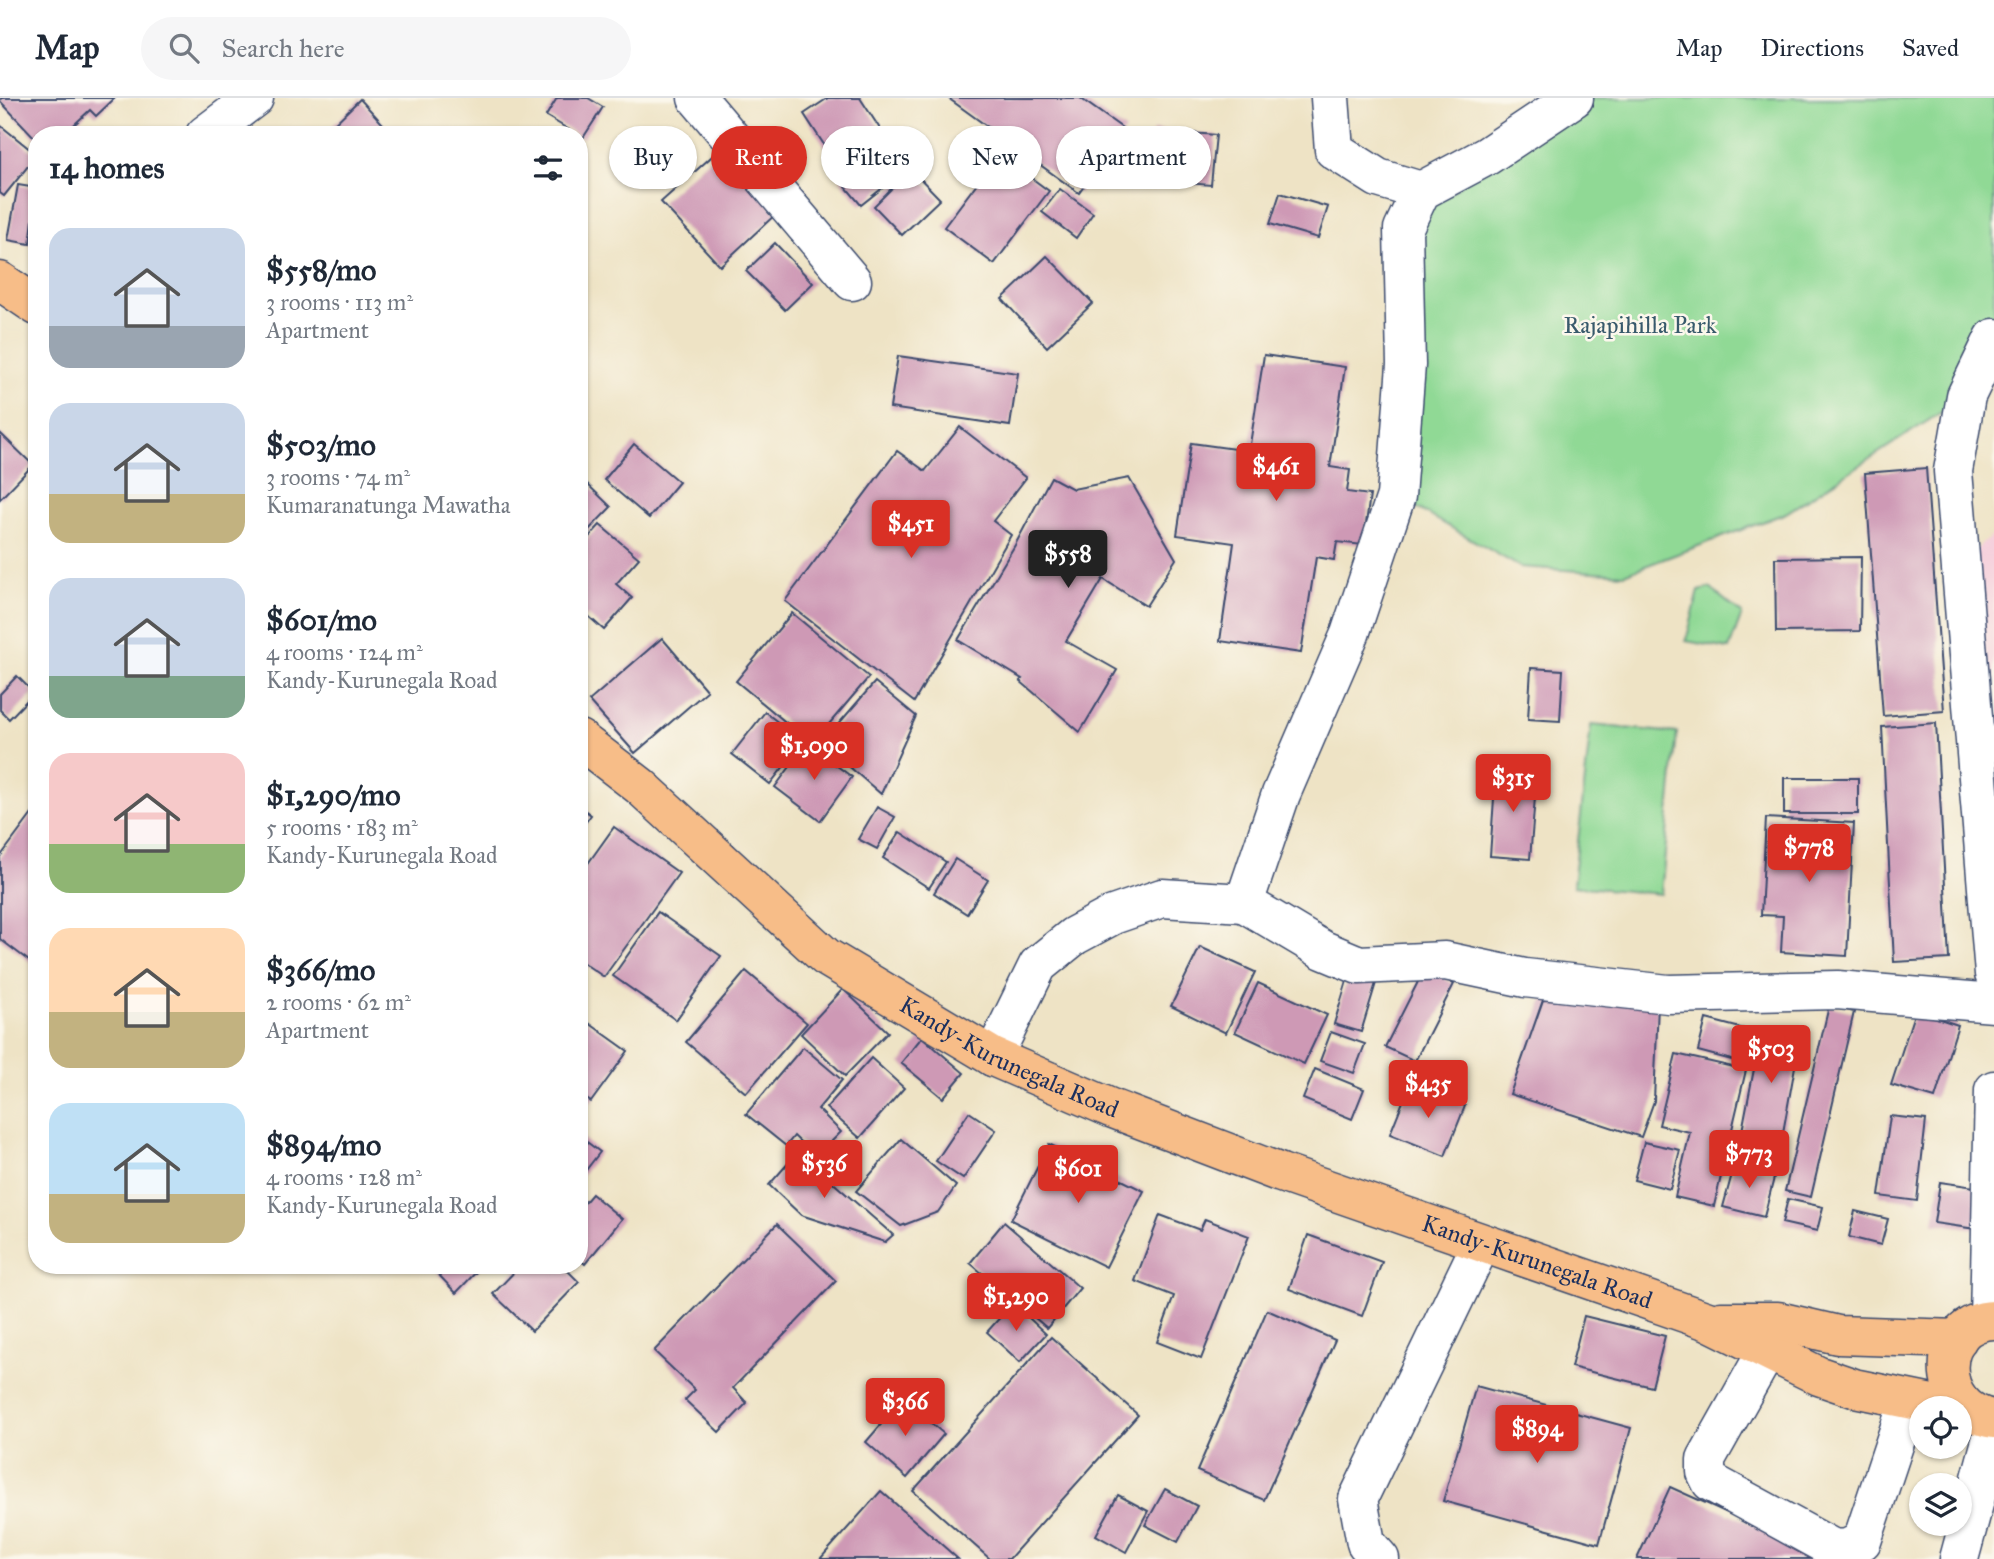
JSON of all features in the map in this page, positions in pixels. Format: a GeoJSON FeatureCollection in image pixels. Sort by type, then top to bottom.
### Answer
{"type":"FeatureCollection","features":[{"type":"Feature","properties":{"kind":"highway"},"geometry":{"type":"LineString","coordinates":[[0,281],[28,300]]}},
{"type":"Feature","properties":{"kind":"highway","name":"Kandy-Kurunegala Road"},"geometry":{"type":"LineString","coordinates":[[588,746],[640,786],[827,957],[993,1057],[1194,1140],[1481,1244],[1709,1321],[1819,1376],[1854,1388],[1909,1400]]}},
{"type":"Feature","properties":{"kind":"highway","name":"Kandy-Kurunegala Road"},"geometry":{"type":"LineString","coordinates":[[1709,1321],[1778,1321],[1838,1335],[1980,1326]]}},
{"type":"Feature","properties":{"kind":"highway"},"geometry":{"type":"LineString","coordinates":[[1975,1416],[1951,1389],[1948,1363],[1980,1326]]}},
{"type":"Feature","properties":{"kind":"street"},"geometry":{"type":"LineString","coordinates":[[217,126],[254,98]]}},
{"type":"Feature","properties":{"kind":"street"},"geometry":{"type":"LineString","coordinates":[[697,98],[852,281]]}},
{"type":"Feature","properties":{"kind":"street"},"geometry":{"type":"LineString","coordinates":[[1330,98],[1334,150],[1378,178],[1421,191]]}},
{"type":"Feature","properties":{"kind":"street"},"geometry":{"type":"LineString","coordinates":[[1244,903],[1280,793],[1350,634],[1396,496],[1406,365],[1403,229],[1421,191],[1487,156],[1574,98]]}},
{"type":"Feature","properties":{"kind":"street"},"geometry":{"type":"LineString","coordinates":[[1994,338],[1966,396],[1953,471],[1994,974]]}},
{"type":"Feature","properties":{"kind":"street"},"geometry":{"type":"LineString","coordinates":[[993,1057],[1038,965],[1074,936],[1113,915],[1162,898],[1244,903],[1323,950],[1359,965],[1445,961],[1525,978],[1668,994],[1837,990],[1994,1003]]}},
{"type":"Feature","properties":{"kind":"street"},"geometry":{"type":"LineString","coordinates":[[1980,1326],[1994,1090]]}},
{"type":"Feature","properties":{"kind":"street"},"geometry":{"type":"LineString","coordinates":[[1380,1559],[1366,1543],[1358,1499],[1481,1244]]}},
{"type":"Feature","properties":{"kind":"street"},"geometry":{"type":"LineString","coordinates":[[1768,1349],[1706,1459],[1706,1472],[1711,1482],[1833,1549],[1848,1548],[1862,1541],[1909,1400]]}},
{"type":"Feature","properties":{"kind":"street"},"geometry":{"type":"LineString","coordinates":[[1959,1559],[1975,1416]]}},
{"type":"Feature","properties":{"kind":"shaded area"},"geometry":{"type":"Polygon","coordinates":[[[1994,534],[1994,974],[1962,561],[1994,534]]]}},
{"type":"Feature","properties":{"kind":"green space","name":"Rajapihilla Park"},"geometry":{"type":"Polygon","coordinates":[[[1574,98],[1994,98],[1994,338],[1966,396],[1786,513],[1624,574],[1520,567],[1396,496],[1403,229],[1574,98]]]}},
{"type":"Feature","properties":{"kind":"green space"},"geometry":{"type":"Polygon","coordinates":[[[1710,588],[1742,614],[1729,649],[1686,641],[1699,591],[1710,588]]]}},
{"type":"Feature","properties":{"kind":"green space"},"geometry":{"type":"Polygon","coordinates":[[[1591,725],[1677,733],[1661,894],[1573,886],[1591,725]]]}},
{"type":"Feature","properties":{"kind":"building"},"geometry":{"type":"Polygon","coordinates":[[[1,98],[115,98],[96,116],[90,110],[73,126],[28,126],[28,131],[0,101],[1,98]]]}},
{"type":"Feature","properties":{"kind":"building"},"geometry":{"type":"Polygon","coordinates":[[[557,98],[588,98],[603,107],[588,130],[588,126],[563,126],[546,116],[557,98]]]}},
{"type":"Feature","properties":{"kind":"building"},"geometry":{"type":"Polygon","coordinates":[[[828,98],[860,98],[878,126],[821,126],[821,140],[804,114],[828,98]]]}},
{"type":"Feature","properties":{"kind":"building"},"geometry":{"type":"Polygon","coordinates":[[[948,98],[1080,98],[1119,126],[1056,126],[1056,176],[1042,166],[1042,126],[987,126],[948,98]]]}},
{"type":"Feature","properties":{"kind":"building"},"geometry":{"type":"Polygon","coordinates":[[[360,99],[385,126],[332,126],[360,99]]]}},
{"type":"Feature","properties":{"kind":"building"},"geometry":{"type":"Polygon","coordinates":[[[0,125],[28,148],[28,166],[4,196],[0,193],[0,125]]]}},
{"type":"Feature","properties":{"kind":"building"},"geometry":{"type":"Polygon","coordinates":[[[1211,135],[1216,135],[1211,185],[1211,135]]]}},
{"type":"Feature","properties":{"kind":"building"},"geometry":{"type":"Polygon","coordinates":[[[711,157],[711,189],[755,189],[777,213],[720,266],[661,202],[676,189],[697,189],[697,170],[711,157]]]}},
{"type":"Feature","properties":{"kind":"building"},"geometry":{"type":"Polygon","coordinates":[[[18,185],[28,187],[28,244],[8,240],[18,185]]]}},
{"type":"Feature","properties":{"kind":"building"},"geometry":{"type":"Polygon","coordinates":[[[1042,186],[1049,191],[994,264],[944,227],[973,189],[1042,189],[1042,186]]]}},
{"type":"Feature","properties":{"kind":"building"},"geometry":{"type":"Polygon","coordinates":[[[848,189],[881,189],[861,205],[848,189]]]}},
{"type":"Feature","properties":{"kind":"building"},"geometry":{"type":"Polygon","coordinates":[[[891,189],[930,189],[940,199],[902,235],[874,206],[891,189]]]}},
{"type":"Feature","properties":{"kind":"building"},"geometry":{"type":"Polygon","coordinates":[[[1060,189],[1093,213],[1076,238],[1042,212],[1060,189]]]}},
{"type":"Feature","properties":{"kind":"building"},"geometry":{"type":"Polygon","coordinates":[[[1280,193],[1328,207],[1318,238],[1270,224],[1280,193]]]}},
{"type":"Feature","properties":{"kind":"building"},"geometry":{"type":"Polygon","coordinates":[[[775,243],[813,283],[785,310],[746,271],[775,243]]]}},
{"type":"Feature","properties":{"kind":"building"},"geometry":{"type":"Polygon","coordinates":[[[1047,256],[1093,303],[1047,347],[1002,299],[1047,256]]]}},
{"type":"Feature","properties":{"kind":"building"},"geometry":{"type":"Polygon","coordinates":[[[1264,355],[1345,367],[1330,467],[1350,470],[1347,492],[1370,495],[1363,545],[1337,542],[1334,560],[1316,557],[1301,653],[1220,641],[1234,543],[1177,535],[1191,443],[1249,451],[1264,355]]]}},
{"type":"Feature","properties":{"kind":"building"},"geometry":{"type":"Polygon","coordinates":[[[898,356],[1018,373],[1010,426],[890,408],[898,356]]]}},
{"type":"Feature","properties":{"kind":"building"},"geometry":{"type":"Polygon","coordinates":[[[960,427],[1026,478],[993,521],[1011,535],[914,702],[785,601],[897,451],[925,471],[960,427]]]}},
{"type":"Feature","properties":{"kind":"building"},"geometry":{"type":"Polygon","coordinates":[[[0,433],[28,460],[28,470],[0,499],[0,433]]]}},
{"type":"Feature","properties":{"kind":"building"},"geometry":{"type":"Polygon","coordinates":[[[634,444],[679,482],[649,518],[604,480],[634,444]]]}},
{"type":"Feature","properties":{"kind":"building"},"geometry":{"type":"Polygon","coordinates":[[[1926,468],[1944,711],[1883,716],[1865,473],[1926,468]]]}},
{"type":"Feature","properties":{"kind":"building"},"geometry":{"type":"Polygon","coordinates":[[[1051,477],[1073,489],[1129,478],[1176,559],[1146,606],[1103,579],[1066,641],[1117,670],[1080,732],[1020,681],[1022,679],[958,640],[1015,545],[1051,477]]]}},
{"type":"Feature","properties":{"kind":"building"},"geometry":{"type":"Polygon","coordinates":[[[588,485],[611,507],[588,531],[588,485]]]}},
{"type":"Feature","properties":{"kind":"building"},"geometry":{"type":"Polygon","coordinates":[[[600,525],[639,558],[616,584],[632,598],[604,630],[588,616],[588,538],[600,525]]]}},
{"type":"Feature","properties":{"kind":"building"},"geometry":{"type":"Polygon","coordinates":[[[1861,557],[1860,631],[1776,632],[1775,558],[1861,557]]]}},
{"type":"Feature","properties":{"kind":"building"},"geometry":{"type":"Polygon","coordinates":[[[792,613],[869,677],[812,744],[736,681],[792,613]]]}},
{"type":"Feature","properties":{"kind":"building"},"geometry":{"type":"Polygon","coordinates":[[[662,638],[707,691],[635,753],[589,701],[662,638]]]}},
{"type":"Feature","properties":{"kind":"building"},"geometry":{"type":"Polygon","coordinates":[[[1531,668],[1563,670],[1560,721],[1528,719],[1531,668]]]}},
{"type":"Feature","properties":{"kind":"building"},"geometry":{"type":"Polygon","coordinates":[[[17,676],[28,687],[28,699],[9,719],[0,710],[0,694],[17,676]]]}},
{"type":"Feature","properties":{"kind":"building"},"geometry":{"type":"Polygon","coordinates":[[[875,682],[916,716],[881,794],[822,743],[875,682]]]}},
{"type":"Feature","properties":{"kind":"building"},"geometry":{"type":"Polygon","coordinates":[[[765,712],[803,742],[770,784],[732,754],[765,712]]]}},
{"type":"Feature","properties":{"kind":"building"},"geometry":{"type":"Polygon","coordinates":[[[1936,723],[1949,959],[1894,962],[1882,727],[1936,723]]]}},
{"type":"Feature","properties":{"kind":"building"},"geometry":{"type":"Polygon","coordinates":[[[807,744],[852,777],[820,821],[775,787],[807,744]]]}},
{"type":"Feature","properties":{"kind":"building"},"geometry":{"type":"Polygon","coordinates":[[[1496,770],[1537,772],[1530,859],[1490,856],[1496,770]]]}},
{"type":"Feature","properties":{"kind":"building"},"geometry":{"type":"Polygon","coordinates":[[[1784,778],[1858,778],[1858,814],[1784,814],[1784,778]]]}},
{"type":"Feature","properties":{"kind":"building"},"geometry":{"type":"Polygon","coordinates":[[[877,807],[895,817],[877,849],[858,839],[877,807]]]}},
{"type":"Feature","properties":{"kind":"building"},"geometry":{"type":"Polygon","coordinates":[[[1766,818],[1854,823],[1847,956],[1781,952],[1783,916],[1761,915],[1766,818]]]}},
{"type":"Feature","properties":{"kind":"building"},"geometry":{"type":"Polygon","coordinates":[[[28,819],[28,960],[0,939],[0,857],[28,819]]]}},
{"type":"Feature","properties":{"kind":"building"},"geometry":{"type":"Polygon","coordinates":[[[614,827],[679,873],[604,977],[588,966],[588,863],[614,827]]]}},
{"type":"Feature","properties":{"kind":"building"},"geometry":{"type":"Polygon","coordinates":[[[900,832],[946,862],[929,888],[883,858],[900,832]]]}},
{"type":"Feature","properties":{"kind":"building"},"geometry":{"type":"Polygon","coordinates":[[[955,859],[988,880],[967,914],[934,893],[955,859]]]}},
{"type":"Feature","properties":{"kind":"building"},"geometry":{"type":"Polygon","coordinates":[[[658,912],[721,956],[676,1020],[613,976],[658,912]]]}},
{"type":"Feature","properties":{"kind":"building"},"geometry":{"type":"Polygon","coordinates":[[[1200,947],[1255,972],[1226,1033],[1171,1006],[1200,947]]]}},
{"type":"Feature","properties":{"kind":"building"},"geometry":{"type":"Polygon","coordinates":[[[1425,968],[1454,984],[1415,1061],[1385,1047],[1425,968]]]}},
{"type":"Feature","properties":{"kind":"building"},"geometry":{"type":"Polygon","coordinates":[[[746,971],[807,1023],[746,1093],[686,1042],[746,971]]]}},
{"type":"Feature","properties":{"kind":"building"},"geometry":{"type":"Polygon","coordinates":[[[1349,974],[1376,983],[1361,1032],[1334,1024],[1349,974]]]}},
{"type":"Feature","properties":{"kind":"building"},"geometry":{"type":"Polygon","coordinates":[[[1258,983],[1327,1015],[1304,1064],[1235,1032],[1258,983]]]}},
{"type":"Feature","properties":{"kind":"building"},"geometry":{"type":"Polygon","coordinates":[[[843,989],[888,1032],[845,1076],[801,1034],[843,989]]]}},
{"type":"Feature","properties":{"kind":"building"},"geometry":{"type":"Polygon","coordinates":[[[1543,1000],[1658,1004],[1654,1101],[1641,1137],[1510,1094],[1543,1000]]]}},
{"type":"Feature","properties":{"kind":"building"},"geometry":{"type":"Polygon","coordinates":[[[1829,1006],[1854,1012],[1811,1197],[1785,1191],[1829,1006]]]}},
{"type":"Feature","properties":{"kind":"building"},"geometry":{"type":"Polygon","coordinates":[[[1915,1011],[1958,1025],[1935,1098],[1891,1085],[1915,1011]]]}},
{"type":"Feature","properties":{"kind":"building"},"geometry":{"type":"Polygon","coordinates":[[[1706,1019],[1752,1031],[1743,1063],[1698,1051],[1706,1019]]]}},
{"type":"Feature","properties":{"kind":"building"},"geometry":{"type":"Polygon","coordinates":[[[588,1022],[628,1051],[591,1102],[588,1100],[588,1022]]]}},
{"type":"Feature","properties":{"kind":"building"},"geometry":{"type":"Polygon","coordinates":[[[1331,1032],[1365,1044],[1354,1073],[1320,1061],[1331,1032]]]}},
{"type":"Feature","properties":{"kind":"building"},"geometry":{"type":"Polygon","coordinates":[[[1761,1033],[1800,1039],[1782,1138],[1742,1131],[1761,1033]]]}},
{"type":"Feature","properties":{"kind":"building"},"geometry":{"type":"Polygon","coordinates":[[[922,1037],[964,1073],[943,1098],[901,1063],[922,1037]]]}},
{"type":"Feature","properties":{"kind":"building"},"geometry":{"type":"Polygon","coordinates":[[[803,1047],[842,1080],[818,1109],[841,1132],[816,1157],[794,1136],[786,1146],[746,1114],[803,1047]]]}},
{"type":"Feature","properties":{"kind":"building"},"geometry":{"type":"Polygon","coordinates":[[[1676,1054],[1746,1070],[1714,1206],[1675,1197],[1690,1132],[1659,1125],[1676,1054]]]}},
{"type":"Feature","properties":{"kind":"building"},"geometry":{"type":"Polygon","coordinates":[[[871,1058],[904,1088],[860,1138],[826,1108],[871,1058]]]}},
{"type":"Feature","properties":{"kind":"building"},"geometry":{"type":"Polygon","coordinates":[[[1315,1069],[1364,1089],[1352,1119],[1303,1099],[1315,1069]]]}},
{"type":"Feature","properties":{"kind":"building"},"geometry":{"type":"Polygon","coordinates":[[[1410,1084],[1465,1106],[1445,1156],[1390,1134],[1410,1084]]]}},
{"type":"Feature","properties":{"kind":"building"},"geometry":{"type":"Polygon","coordinates":[[[969,1112],[996,1130],[963,1179],[936,1161],[969,1112]]]}},
{"type":"Feature","properties":{"kind":"building"},"geometry":{"type":"Polygon","coordinates":[[[1890,1116],[1926,1120],[1917,1201],[1879,1196],[1890,1116]]]}},
{"type":"Feature","properties":{"kind":"building"},"geometry":{"type":"Polygon","coordinates":[[[901,1139],[956,1186],[938,1212],[901,1226],[856,1191],[901,1139]]]}},
{"type":"Feature","properties":{"kind":"building"},"geometry":{"type":"Polygon","coordinates":[[[1644,1142],[1680,1150],[1670,1189],[1634,1180],[1644,1142]]]}},
{"type":"Feature","properties":{"kind":"building"},"geometry":{"type":"Polygon","coordinates":[[[588,1143],[600,1152],[588,1167],[588,1143]]]}},
{"type":"Feature","properties":{"kind":"building"},"geometry":{"type":"Polygon","coordinates":[[[1049,1144],[1144,1191],[1106,1267],[1011,1220],[1049,1144]]]}},
{"type":"Feature","properties":{"kind":"building"},"geometry":{"type":"Polygon","coordinates":[[[798,1152],[893,1235],[885,1242],[801,1215],[769,1185],[798,1152]]]}},
{"type":"Feature","properties":{"kind":"building"},"geometry":{"type":"Polygon","coordinates":[[[1735,1163],[1775,1174],[1764,1217],[1723,1207],[1735,1163]]]}},
{"type":"Feature","properties":{"kind":"building"},"geometry":{"type":"Polygon","coordinates":[[[1940,1182],[1982,1188],[1976,1229],[1934,1223],[1940,1182]]]}},
{"type":"Feature","properties":{"kind":"building"},"geometry":{"type":"Polygon","coordinates":[[[592,1194],[622,1219],[588,1260],[588,1199],[592,1194]]]}},
{"type":"Feature","properties":{"kind":"building"},"geometry":{"type":"Polygon","coordinates":[[[1788,1199],[1823,1207],[1817,1231],[1782,1223],[1788,1199]]]}},
{"type":"Feature","properties":{"kind":"building"},"geometry":{"type":"Polygon","coordinates":[[[1855,1211],[1888,1219],[1881,1245],[1849,1237],[1855,1211]]]}},
{"type":"Feature","properties":{"kind":"building"},"geometry":{"type":"Polygon","coordinates":[[[1160,1215],[1200,1230],[1205,1219],[1249,1236],[1201,1359],[1157,1342],[1174,1296],[1135,1281],[1160,1215]]]}},
{"type":"Feature","properties":{"kind":"building"},"geometry":{"type":"Polygon","coordinates":[[[1004,1222],[1080,1288],[1047,1328],[970,1263],[1004,1222]]]}},
{"type":"Feature","properties":{"kind":"building"},"geometry":{"type":"Polygon","coordinates":[[[777,1224],[836,1281],[733,1388],[747,1403],[719,1432],[685,1400],[695,1390],[654,1351],[777,1224]]]}},
{"type":"Feature","properties":{"kind":"building"},"geometry":{"type":"Polygon","coordinates":[[[1308,1235],[1382,1262],[1362,1316],[1289,1289],[1308,1235]]]}},
{"type":"Feature","properties":{"kind":"building"},"geometry":{"type":"Polygon","coordinates":[[[438,1274],[474,1274],[456,1293],[438,1274]]]}},
{"type":"Feature","properties":{"kind":"building"},"geometry":{"type":"Polygon","coordinates":[[[512,1274],[571,1274],[579,1282],[532,1331],[493,1294],[512,1274]]]}},
{"type":"Feature","properties":{"kind":"building"},"geometry":{"type":"Polygon","coordinates":[[[1013,1303],[1046,1334],[1020,1362],[987,1332],[1013,1303]]]}},
{"type":"Feature","properties":{"kind":"building"},"geometry":{"type":"Polygon","coordinates":[[[1267,1310],[1335,1340],[1264,1500],[1197,1471],[1267,1310]]]}},
{"type":"Feature","properties":{"kind":"building"},"geometry":{"type":"Polygon","coordinates":[[[1584,1316],[1665,1336],[1652,1387],[1571,1367],[1584,1316]]]}},
{"type":"Feature","properties":{"kind":"building"},"geometry":{"type":"Polygon","coordinates":[[[1051,1337],[1138,1415],[1009,1559],[990,1559],[913,1491],[1051,1337]]]}},
{"type":"Feature","properties":{"kind":"building"},"geometry":{"type":"Polygon","coordinates":[[[1476,1386],[1631,1428],[1599,1544],[1443,1501],[1476,1386]]]}},
{"type":"Feature","properties":{"kind":"building"},"geometry":{"type":"Polygon","coordinates":[[[903,1399],[944,1434],[907,1478],[866,1442],[903,1399]]]}},
{"type":"Feature","properties":{"kind":"building"},"geometry":{"type":"Polygon","coordinates":[[[1670,1487],[1830,1559],[1637,1559],[1670,1487]]]}},
{"type":"Feature","properties":{"kind":"building"},"geometry":{"type":"Polygon","coordinates":[[[1165,1489],[1197,1506],[1178,1542],[1145,1525],[1165,1489]]]}},
{"type":"Feature","properties":{"kind":"building"},"geometry":{"type":"Polygon","coordinates":[[[881,1491],[958,1559],[820,1559],[881,1491]]]}},
{"type":"Feature","properties":{"kind":"building"},"geometry":{"type":"Polygon","coordinates":[[[1118,1495],[1148,1511],[1126,1552],[1096,1535],[1118,1495]]]}}]}
